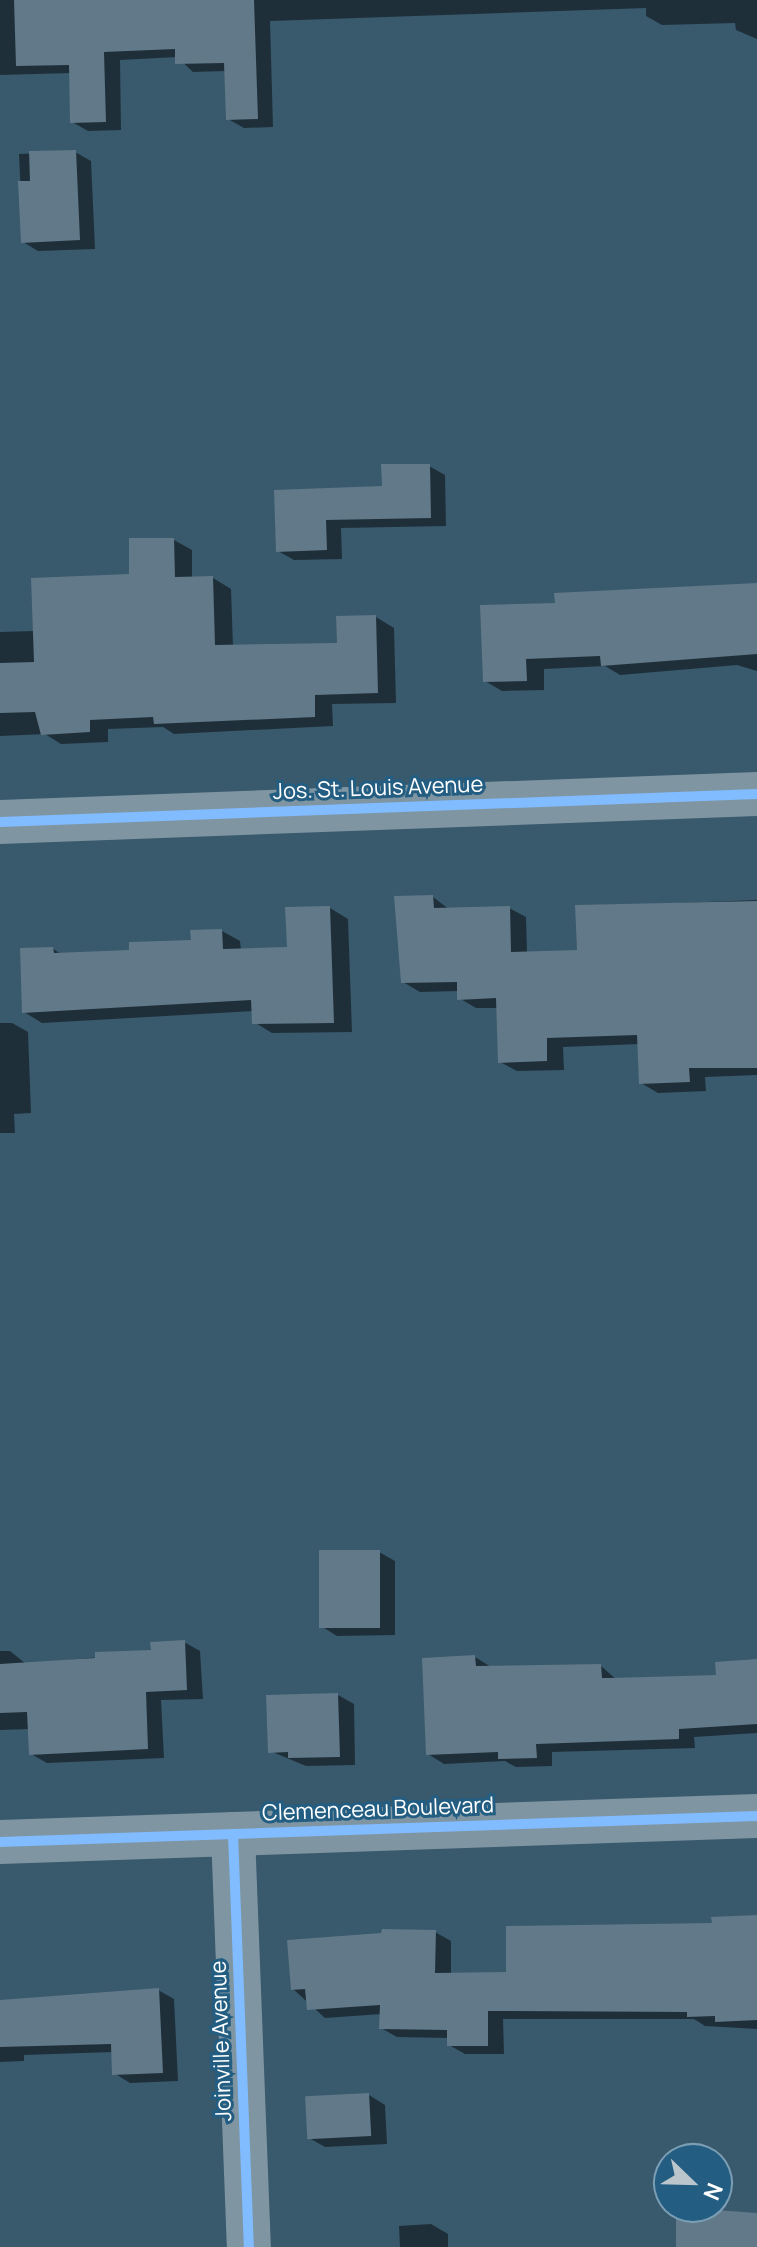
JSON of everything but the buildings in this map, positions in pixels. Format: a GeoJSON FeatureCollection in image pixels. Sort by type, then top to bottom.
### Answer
{"type":"FeatureCollection","features":[{"type":"Feature","properties":{"kind":"street","name":"Jos. St. Louis Avenue"},"geometry":{"type":"LineString","coordinates":[[0,822],[757,794]]}},
{"type":"Feature","properties":{"kind":"street","name":"Clemenceau Boulevard"},"geometry":{"type":"LineString","coordinates":[[0,1842],[757,1816]]}},
{"type":"Feature","properties":{"kind":"street","name":"Joinville Avenue"},"geometry":{"type":"LineString","coordinates":[[233,1834],[249,2247]]}},
{"type":"Feature","properties":{"kind":"cycle path"},"geometry":{"type":"LineString","coordinates":[[0,822],[757,794]]}},
{"type":"Feature","properties":{"kind":"cycle path"},"geometry":{"type":"LineString","coordinates":[[0,1842],[757,1816]]}},
{"type":"Feature","properties":{"kind":"cycle path"},"geometry":{"type":"LineString","coordinates":[[233,1834],[249,2247]]}}]}
